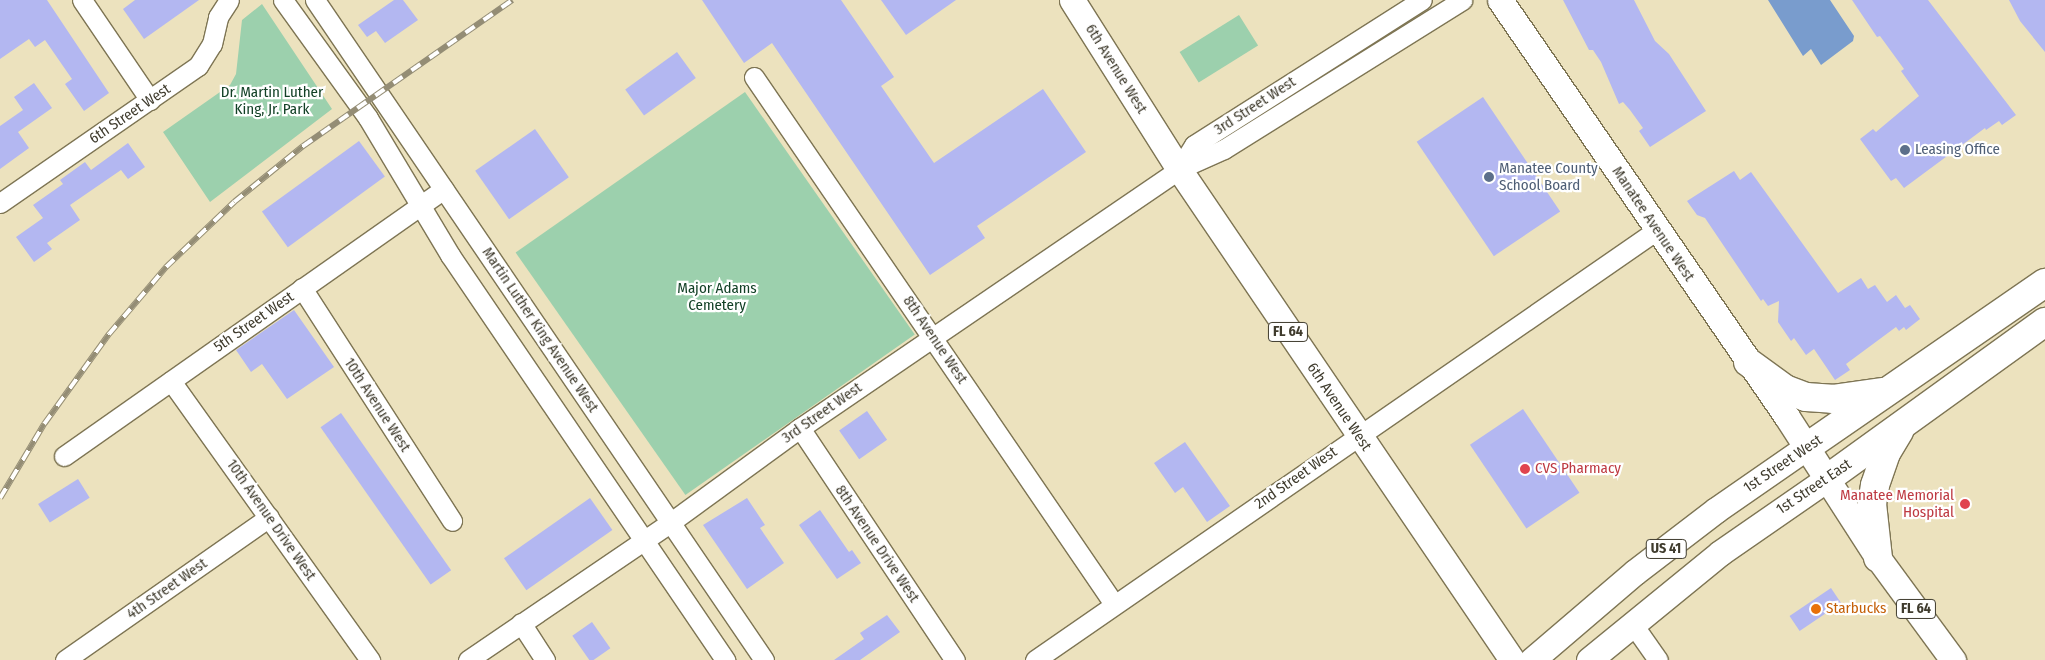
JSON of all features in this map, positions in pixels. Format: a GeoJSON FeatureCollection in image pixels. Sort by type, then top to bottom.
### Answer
{"type":"FeatureCollection","features":[{"type":"Feature","properties":{"kind":"highway","name":"1st Street West"},"geometry":{"type":"LineString","coordinates":[[1807,448],[2045,283]]}},
{"type":"Feature","properties":{"kind":"highway","name":"1st Street East"},"geometry":{"type":"LineString","coordinates":[[1827,479],[2045,322]]}},
{"type":"Feature","properties":{"kind":"highway"},"geometry":{"type":"LineString","coordinates":[[1748,362],[1785,389],[1806,397],[1832,399],[1886,392]]}},
{"type":"Feature","properties":{"kind":"highway"},"geometry":{"type":"LineString","coordinates":[[1878,558],[1872,504],[1876,479],[1903,426]]}},
{"type":"Feature","properties":{"kind":"main road","name":"6th Avenue West"},"geometry":{"type":"LineString","coordinates":[[1072,0],[1179,169],[1512,660]]}},
{"type":"Feature","properties":{"kind":"main road","name":"Manatee Avenue West"},"geometry":{"type":"LineString","coordinates":[[1500,0],[1807,448]]}},
{"type":"Feature","properties":{"kind":"main road","name":"FL 64"},"geometry":{"type":"LineString","coordinates":[[1807,448],[1878,558],[1953,660]]}},
{"type":"Feature","properties":{"kind":"main road","name":"1st Street West"},"geometry":{"type":"LineString","coordinates":[[1532,660],[1635,572],[1716,510],[1807,448]]}},
{"type":"Feature","properties":{"kind":"main road","name":"1st Street East"},"geometry":{"type":"LineString","coordinates":[[1589,660],[1632,622],[1726,549],[1827,479]]}},
{"type":"Feature","properties":{"kind":"street"},"geometry":{"type":"LineString","coordinates":[[82,0],[150,100]]}},
{"type":"Feature","properties":{"kind":"street","name":"6th Street West"},"geometry":{"type":"LineString","coordinates":[[0,203],[198,66],[212,44],[218,17],[229,0]]}},
{"type":"Feature","properties":{"kind":"street"},"geometry":{"type":"LineString","coordinates":[[283,0],[368,118],[420,206],[725,660]]}},
{"type":"Feature","properties":{"kind":"street","name":"Martin Luther King Avenue West"},"geometry":{"type":"LineString","coordinates":[[315,0],[764,660]]}},
{"type":"Feature","properties":{"kind":"street","name":"3rd Street West"},"geometry":{"type":"LineString","coordinates":[[1179,169],[1194,145],[1340,50],[1422,0]]}},
{"type":"Feature","properties":{"kind":"street","name":"3rd Street West"},"geometry":{"type":"LineString","coordinates":[[468,660],[671,522],[800,428],[1179,169],[1224,149],[1462,0]]}},
{"type":"Feature","properties":{"kind":"street"},"geometry":{"type":"LineString","coordinates":[[1340,50],[1352,69]]}},
{"type":"Feature","properties":{"kind":"street","name":"8th Avenue West"},"geometry":{"type":"LineString","coordinates":[[754,77],[1114,604]]}},
{"type":"Feature","properties":{"kind":"street","name":"5th Street West"},"geometry":{"type":"LineString","coordinates":[[64,456],[444,189]]}},
{"type":"Feature","properties":{"kind":"street","name":"2nd Street West"},"geometry":{"type":"LineString","coordinates":[[1035,660],[1657,230]]}},
{"type":"Feature","properties":{"kind":"street","name":"10th Avenue West"},"geometry":{"type":"LineString","coordinates":[[302,288],[452,521]]}},
{"type":"Feature","properties":{"kind":"street","name":"10th Avenue Drive West"},"geometry":{"type":"LineString","coordinates":[[171,381],[370,660]]}},
{"type":"Feature","properties":{"kind":"street","name":"8th Avenue Drive West"},"geometry":{"type":"LineString","coordinates":[[800,428],[955,660]]}},
{"type":"Feature","properties":{"kind":"street","name":"4th Street West"},"geometry":{"type":"LineString","coordinates":[[65,660],[269,517]]}},
{"type":"Feature","properties":{"kind":"street"},"geometry":{"type":"LineString","coordinates":[[1632,622],[1658,660]]}},
{"type":"Feature","properties":{"kind":"street"},"geometry":{"type":"LineString","coordinates":[[520,623],[545,660]]}},
{"type":"Feature","properties":{"kind":"green space","name":"Dr. Martin Luther King, Jr. Park"},"geometry":{"type":"Polygon","coordinates":[[[262,4],[332,109],[210,202],[163,132],[230,85],[236,74],[242,20],[262,4]]]}},
{"type":"Feature","properties":{"kind":"green space"},"geometry":{"type":"Polygon","coordinates":[[[1239,15],[1258,46],[1199,83],[1180,52],[1239,15]]]}},
{"type":"Feature","properties":{"kind":"green space","name":"Major Adams Cemetery"},"geometry":{"type":"Polygon","coordinates":[[[745,92],[915,334],[685,495],[516,253],[745,92]]]}},
{"type":"Feature","properties":{"kind":"water"},"geometry":{"type":"Polygon","coordinates":[[[1768,0],[1830,0],[1854,36],[1853,41],[1821,65],[1811,49],[1803,56],[1768,0]]]}},
{"type":"Feature","properties":{"kind":"building"},"geometry":{"type":"Polygon","coordinates":[[[0,0],[47,0],[109,93],[84,111],[65,84],[72,79],[45,40],[35,47],[29,39],[0,59],[0,0]]]}},
{"type":"Feature","properties":{"kind":"building"},"geometry":{"type":"Polygon","coordinates":[[[135,0],[199,0],[144,39],[123,9],[135,0]]]}},
{"type":"Feature","properties":{"kind":"building"},"geometry":{"type":"Polygon","coordinates":[[[394,0],[403,0],[418,20],[385,43],[376,31],[367,37],[358,25],[394,0]]]}},
{"type":"Feature","properties":{"kind":"building"},"geometry":{"type":"Polygon","coordinates":[[[702,0],[841,0],[894,77],[881,86],[934,163],[1043,89],[1086,152],[977,226],[985,238],[930,275],[772,43],[744,63],[702,0]]]}},
{"type":"Feature","properties":{"kind":"building"},"geometry":{"type":"Polygon","coordinates":[[[881,0],[956,0],[906,35],[881,0]]]}},
{"type":"Feature","properties":{"kind":"building"},"geometry":{"type":"Polygon","coordinates":[[[1563,0],[1634,0],[1655,41],[1669,54],[1706,111],[1650,147],[1639,131],[1643,128],[1623,102],[1619,104],[1601,62],[1593,50],[1589,50],[1563,0]]]}},
{"type":"Feature","properties":{"kind":"building"},"geometry":{"type":"Polygon","coordinates":[[[1852,0],[1928,0],[2016,115],[2002,125],[1999,121],[1986,130],[1985,128],[1904,188],[1896,178],[1891,181],[1860,139],[1873,129],[1876,132],[1919,96],[1901,71],[1904,69],[1880,36],[1877,37],[1852,0]]]}},
{"type":"Feature","properties":{"kind":"building"},"geometry":{"type":"Polygon","coordinates":[[[2009,0],[2045,0],[2045,52],[2020,21],[2009,0]]]}},
{"type":"Feature","properties":{"kind":"building"},"geometry":{"type":"Polygon","coordinates":[[[677,52],[696,78],[644,116],[625,90],[677,52]]]}},
{"type":"Feature","properties":{"kind":"building"},"geometry":{"type":"Polygon","coordinates":[[[34,83],[52,108],[18,132],[29,148],[0,169],[0,126],[23,110],[14,97],[34,83]]]}},
{"type":"Feature","properties":{"kind":"building","name":"Manatee County School Board"},"geometry":{"type":"Polygon","coordinates":[[[1483,97],[1560,211],[1494,256],[1417,142],[1483,97]]]}},
{"type":"Feature","properties":{"kind":"building"},"geometry":{"type":"Polygon","coordinates":[[[535,129],[569,177],[509,219],[475,171],[535,129]]]}},
{"type":"Feature","properties":{"kind":"building"},"geometry":{"type":"Polygon","coordinates":[[[359,141],[385,177],[288,247],[262,212],[359,141]]]}},
{"type":"Feature","properties":{"kind":"building"},"geometry":{"type":"Polygon","coordinates":[[[128,143],[145,167],[128,179],[121,170],[70,205],[80,220],[47,243],[52,249],[34,262],[16,237],[43,218],[33,205],[63,184],[60,180],[85,162],[91,170],[128,143]]]}},
{"type":"Feature","properties":{"kind":"building"},"geometry":{"type":"Polygon","coordinates":[[[1734,171],[1740,180],[1751,172],[1838,293],[1861,278],[1868,289],[1875,285],[1887,302],[1896,295],[1905,308],[1910,305],[1920,319],[1906,330],[1904,327],[1899,331],[1896,327],[1846,364],[1850,370],[1835,380],[1814,349],[1806,355],[1794,338],[1791,341],[1778,322],[1779,301],[1768,306],[1763,299],[1761,301],[1705,218],[1697,215],[1687,201],[1734,171]]]}},
{"type":"Feature","properties":{"kind":"building"},"geometry":{"type":"Polygon","coordinates":[[[294,310],[334,367],[287,399],[262,364],[251,372],[236,350],[294,310]]]}},
{"type":"Feature","properties":{"kind":"building","name":"CVS Pharmacy"},"geometry":{"type":"Polygon","coordinates":[[[1523,409],[1579,493],[1526,529],[1470,445],[1523,409]]]}},
{"type":"Feature","properties":{"kind":"building"},"geometry":{"type":"Polygon","coordinates":[[[867,411],[887,440],[859,459],[839,431],[867,411]]]}},
{"type":"Feature","properties":{"kind":"building"},"geometry":{"type":"Polygon","coordinates":[[[341,413],[451,570],[431,585],[321,427],[341,413]]]}},
{"type":"Feature","properties":{"kind":"building"},"geometry":{"type":"Polygon","coordinates":[[[1185,442],[1230,506],[1207,522],[1183,487],[1175,493],[1154,463],[1185,442]]]}},
{"type":"Feature","properties":{"kind":"building"},"geometry":{"type":"Polygon","coordinates":[[[78,479],[90,498],[50,523],[38,504],[78,479]]]}},
{"type":"Feature","properties":{"kind":"building"},"geometry":{"type":"Polygon","coordinates":[[[590,498],[612,530],[526,590],[504,558],[590,498]]]}},
{"type":"Feature","properties":{"kind":"building"},"geometry":{"type":"Polygon","coordinates":[[[747,498],[765,525],[760,528],[784,563],[747,589],[703,525],[747,498]]]}},
{"type":"Feature","properties":{"kind":"building"},"geometry":{"type":"Polygon","coordinates":[[[820,510],[849,552],[852,550],[861,563],[837,579],[799,525],[820,510]]]}},
{"type":"Feature","properties":{"kind":"building","name":"Starbucks"},"geometry":{"type":"Polygon","coordinates":[[[1831,588],[1841,603],[1800,631],[1790,616],[1831,588]]]}},
{"type":"Feature","properties":{"kind":"building"},"geometry":{"type":"Polygon","coordinates":[[[887,615],[900,632],[860,660],[834,660],[864,639],[860,633],[887,615]]]}},
{"type":"Feature","properties":{"kind":"building"},"geometry":{"type":"Polygon","coordinates":[[[592,622],[610,648],[594,660],[589,660],[572,636],[592,622]]]}},
{"type":"Feature","properties":{"kind":"railway"},"geometry":{"type":"LineString","coordinates":[[0,498],[44,424],[109,334],[166,267],[234,202],[303,146],[512,0]]}},
{"type":"Feature","properties":{"kind":"place","name":"Leasing Office"},"geometry":{"type":"Point","coordinates":[1905,150]}},
{"type":"Feature","properties":{"kind":"place","name":"Manatee County School Board"},"geometry":{"type":"Point","coordinates":[1489,177]}},
{"type":"Feature","properties":{"kind":"place","name":"CVS Pharmacy"},"geometry":{"type":"Point","coordinates":[1525,469]}},
{"type":"Feature","properties":{"kind":"place","name":"Manatee Memorial Hospital"},"geometry":{"type":"Point","coordinates":[1965,504]}},
{"type":"Feature","properties":{"kind":"place","name":"Starbucks"},"geometry":{"type":"Point","coordinates":[1816,609]}}]}
